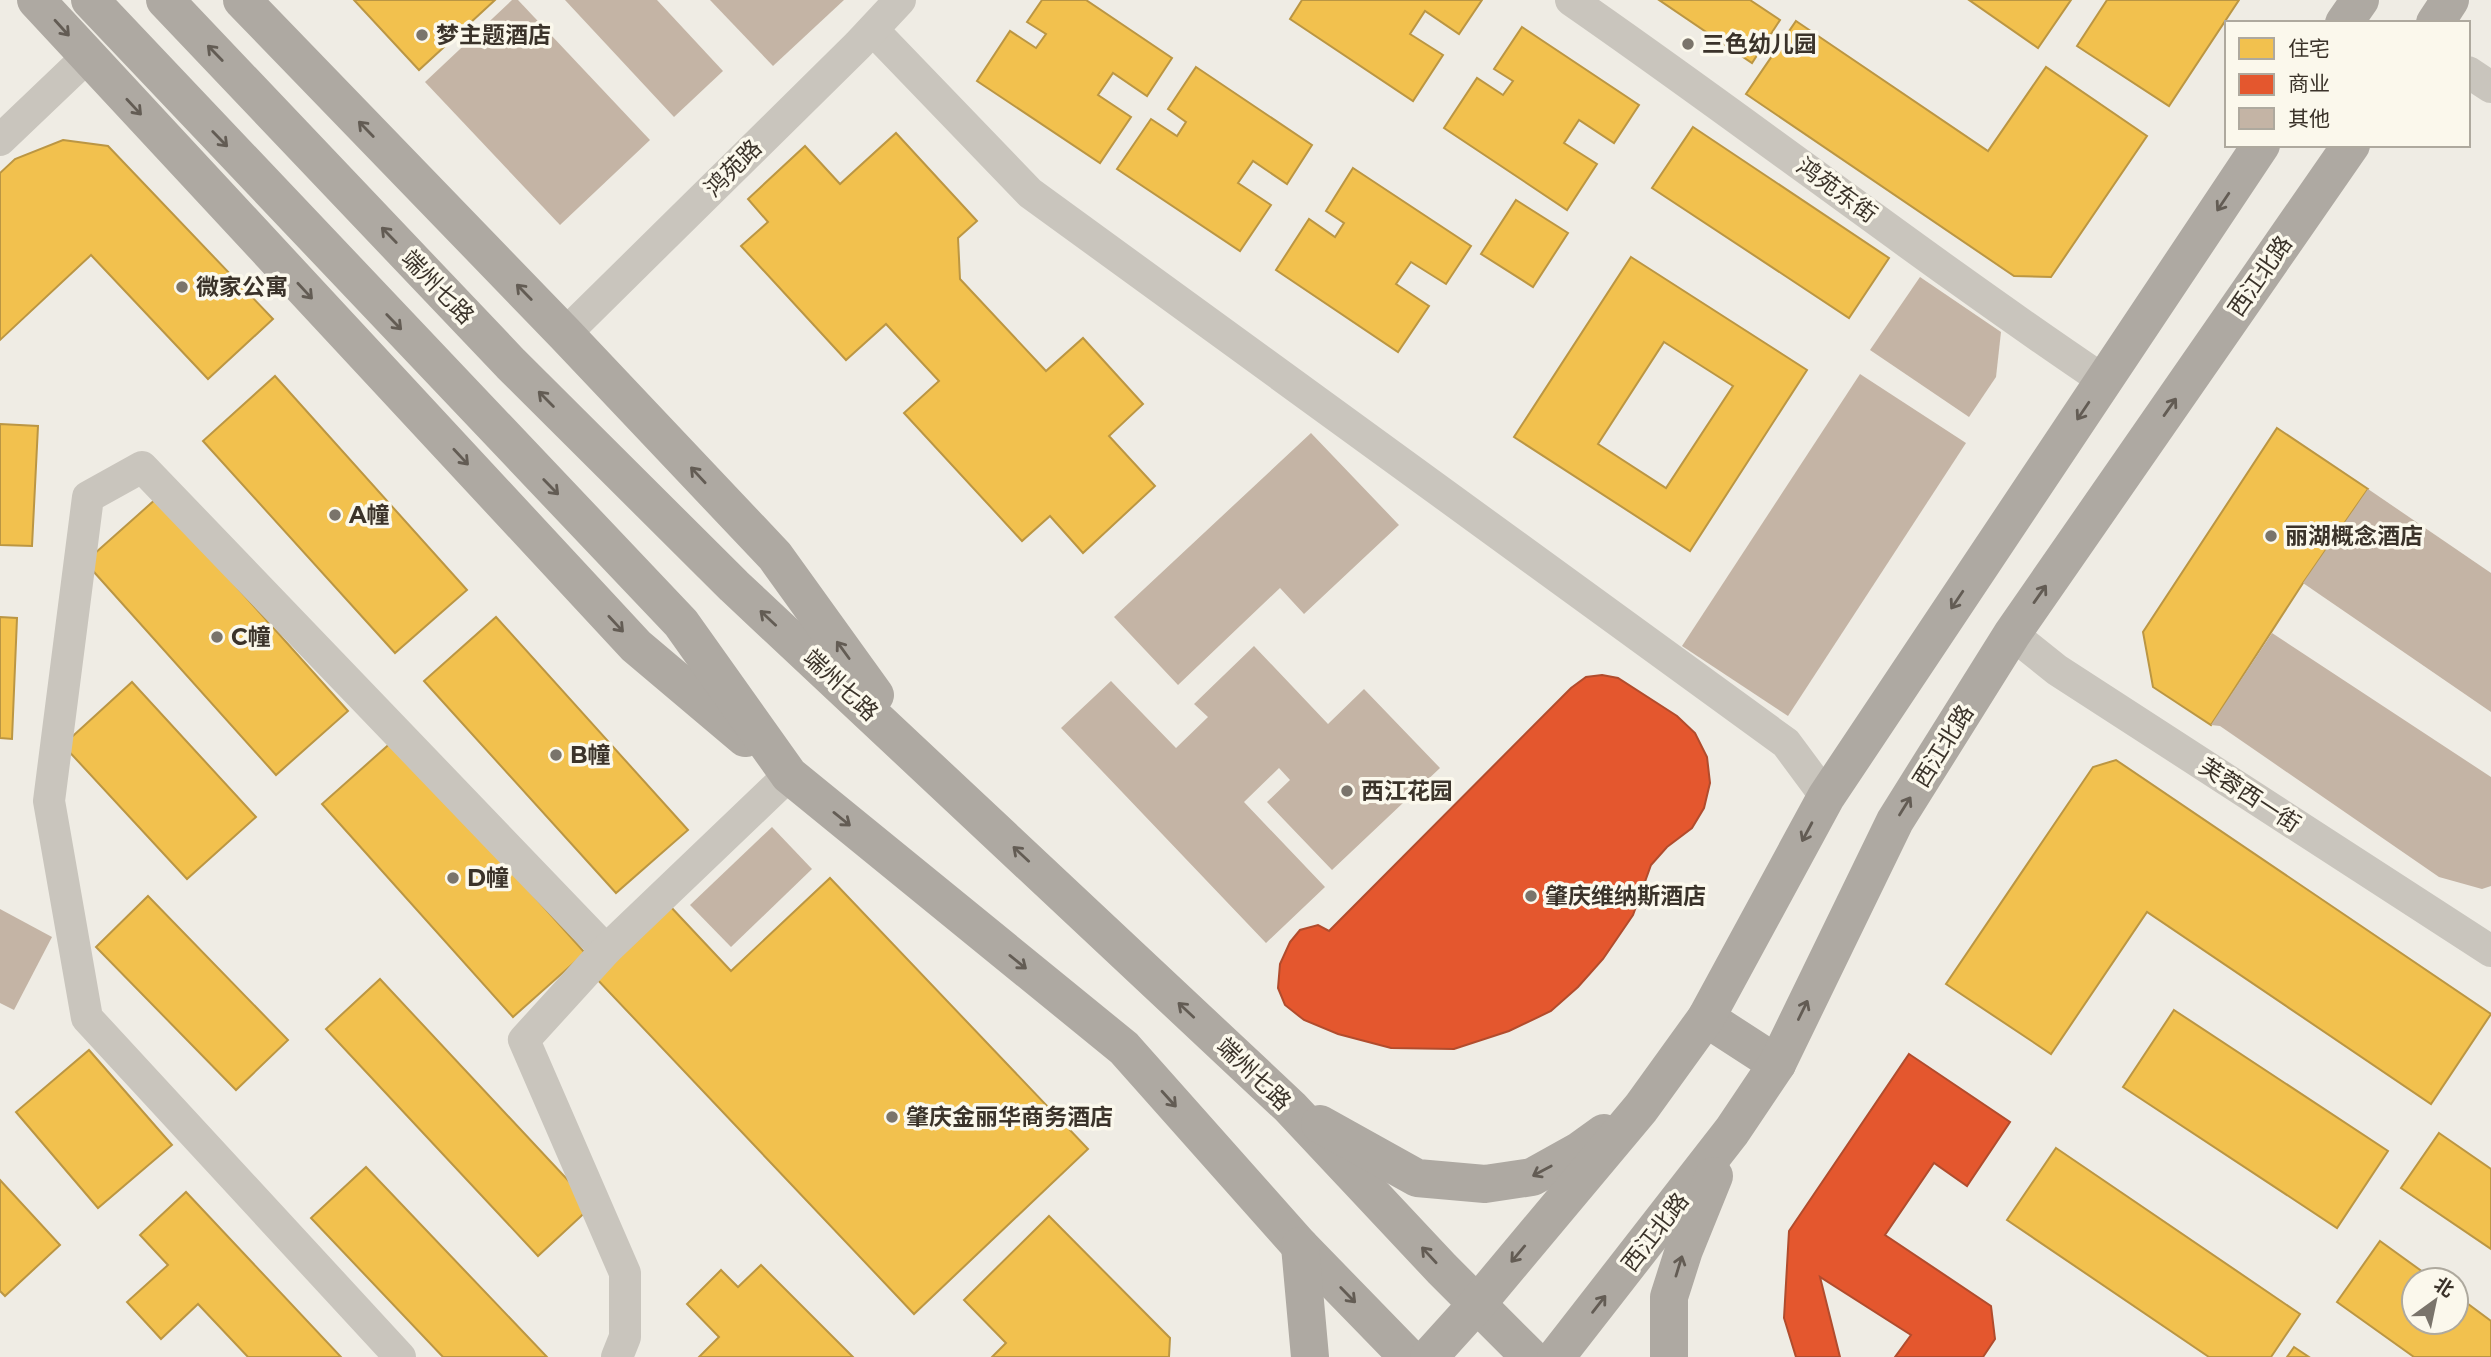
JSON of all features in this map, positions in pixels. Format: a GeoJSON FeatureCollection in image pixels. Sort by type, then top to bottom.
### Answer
{"type":"FeatureCollection","features":[{"type":"Feature","properties":{"kind":"main road"},"geometry":{"type":"LineString","coordinates":[[36,0],[636,646],[789,775],[1124,1048],[1300,1246],[1408,1357]]}},
{"type":"Feature","properties":{"kind":"main road"},"geometry":{"type":"LineString","coordinates":[[90,0],[681,623],[789,775]]}},
{"type":"Feature","properties":{"kind":"main road","name":"端州七路"},"geometry":{"type":"LineString","coordinates":[[165,0],[511,364],[734,586],[1290,1107],[1530,1357]]}},
{"type":"Feature","properties":{"kind":"main road"},"geometry":{"type":"LineString","coordinates":[[242,0],[775,556],[926,765]]}},
{"type":"Feature","properties":{"kind":"main road"},"geometry":{"type":"LineString","coordinates":[[2345,21],[2360,0]]}},
{"type":"Feature","properties":{"kind":"main road"},"geometry":{"type":"LineString","coordinates":[[2436,21],[2450,0]]}},
{"type":"Feature","properties":{"kind":"main road"},"geometry":{"type":"LineString","coordinates":[[1429,1357],[1477,1304],[1641,1108],[1706,1018],[1826,797],[2261,147]]}},
{"type":"Feature","properties":{"kind":"main road","name":"西江北路"},"geometry":{"type":"LineString","coordinates":[[1556,1357],[1732,1131],[1777,1064],[1895,821],[2012,634],[2350,147]]}},
{"type":"Feature","properties":{"kind":"main road"},"geometry":{"type":"LineString","coordinates":[[1706,1018],[1777,1064]]}},
{"type":"Feature","properties":{"kind":"main road"},"geometry":{"type":"LineString","coordinates":[[1290,1107],[1417,1178],[1485,1184],[1532,1177],[1579,1151],[1641,1108]]}},
{"type":"Feature","properties":{"kind":"main road"},"geometry":{"type":"LineString","coordinates":[[1669,1357],[1669,1297],[1684,1250],[1732,1131]]}},
{"type":"Feature","properties":{"kind":"main road"},"geometry":{"type":"LineString","coordinates":[[1300,1246],[1310,1357]]}},
{"type":"Feature","properties":{"kind":"street","name":"鸿苑路"},"geometry":{"type":"LineString","coordinates":[[565,334],[873,30],[900,0]]}},
{"type":"Feature","properties":{"kind":"street","name":"鸿苑东街"},"geometry":{"type":"LineString","coordinates":[[1571,0],[1691,83],[2039,337],[2103,380]]}},
{"type":"Feature","properties":{"kind":"street"},"geometry":{"type":"LineString","coordinates":[[873,30],[1030,193],[1786,743],[1826,797]]}},
{"type":"Feature","properties":{"kind":"street"},"geometry":{"type":"LineString","coordinates":[[0,140],[87,57]]}},
{"type":"Feature","properties":{"kind":"street"},"geometry":{"type":"LineString","coordinates":[[2470,73],[2491,87]]}},
{"type":"Feature","properties":{"kind":"street"},"geometry":{"type":"LineString","coordinates":[[400,1357],[87,1018],[49,801],[88,497],[142,467],[606,950]]}},
{"type":"Feature","properties":{"kind":"street","name":"芙蓉西一街"},"geometry":{"type":"LineString","coordinates":[[2012,634],[2057,670],[2490,948]]}},
{"type":"Feature","properties":{"kind":"street"},"geometry":{"type":"LineString","coordinates":[[617,1357],[625,1337],[625,1273],[524,1040],[606,950],[789,775]]}},
{"type":"Feature","properties":{"kind":"building: 住宅","name":"梦主题酒店"},"geometry":{"type":"Polygon","coordinates":[[[354,0],[495,0],[419,70],[354,0]]]}},
{"type":"Feature","properties":{"kind":"building: 住宅"},"geometry":{"type":"Polygon","coordinates":[[[1042,0],[1086,0],[1172,58],[1147,96],[1113,73],[1098,95],[1131,117],[1100,163],[977,81],[1010,31],[1036,48],[1046,34],[1027,22],[1042,0]]]}},
{"type":"Feature","properties":{"kind":"building: 住宅"},"geometry":{"type":"Polygon","coordinates":[[[1302,0],[1482,0],[1459,34],[1425,11],[1410,34],[1443,55],[1413,101],[1290,19],[1302,0]]]}},
{"type":"Feature","properties":{"kind":"building: 住宅"},"geometry":{"type":"Polygon","coordinates":[[[1659,0],[1750,0],[1780,20],[1752,63],[1659,0]]]}},
{"type":"Feature","properties":{"kind":"building: 住宅"},"geometry":{"type":"Polygon","coordinates":[[[1969,0],[2071,0],[2038,48],[1969,0]]]}},
{"type":"Feature","properties":{"kind":"building: 住宅"},"geometry":{"type":"Polygon","coordinates":[[[2107,0],[2239,0],[2169,106],[2077,46],[2107,0]]]}},
{"type":"Feature","properties":{"kind":"building: 住宅"},"geometry":{"type":"Polygon","coordinates":[[[1796,21],[1988,151],[2046,67],[2147,136],[2051,277],[2014,276],[1746,94],[1796,21]]]}},
{"type":"Feature","properties":{"kind":"building: 住宅"},"geometry":{"type":"Polygon","coordinates":[[[1522,27],[1639,105],[1614,143],[1579,120],[1564,143],[1597,164],[1567,210],[1444,128],[1477,78],[1503,95],[1513,81],[1494,69],[1522,27]]]}},
{"type":"Feature","properties":{"kind":"building: 住宅"},"geometry":{"type":"Polygon","coordinates":[[[1196,67],[1312,145],[1287,184],[1253,161],[1238,183],[1271,205],[1240,251],[1117,169],[1151,119],[1177,136],[1186,122],[1168,109],[1196,67]]]}},
{"type":"Feature","properties":{"kind":"building: 住宅"},"geometry":{"type":"Polygon","coordinates":[[[1693,127],[1889,258],[1849,318],[1652,188],[1693,127]]]}},
{"type":"Feature","properties":{"kind":"building: 住宅"},"geometry":{"type":"Polygon","coordinates":[[[896,133],[977,221],[958,238],[960,279],[1046,371],[1083,338],[1143,404],[1109,436],[1155,486],[1083,553],[1050,516],[1022,541],[904,413],[939,381],[886,324],[846,360],[741,246],[768,222],[748,199],[805,146],[840,184],[896,133]]]}},
{"type":"Feature","properties":{"kind":"building: 住宅","name":"微家公寓"},"geometry":{"type":"Polygon","coordinates":[[[63,140],[108,146],[273,319],[208,379],[91,255],[0,340],[0,173],[15,159],[63,140]]]}},
{"type":"Feature","properties":{"kind":"building: 住宅"},"geometry":{"type":"Polygon","coordinates":[[[1353,168],[1471,246],[1446,284],[1411,262],[1396,284],[1429,306],[1398,352],[1276,270],[1309,219],[1335,237],[1344,223],[1326,211],[1353,168]]]}},
{"type":"Feature","properties":{"kind":"building: 住宅"},"geometry":{"type":"Polygon","coordinates":[[[1516,200],[1568,233],[1533,287],[1481,254],[1516,200]]]}},
{"type":"Feature","properties":{"kind":"building: 住宅"},"geometry":{"type":"Polygon","coordinates":[[[1631,257],[1807,370],[1690,551],[1514,437],[1631,257]],[[1664,342],[1598,444],[1666,488],[1733,386],[1664,342]]]}},
{"type":"Feature","properties":{"kind":"building: 住宅","name":"A幢"},"geometry":{"type":"Polygon","coordinates":[[[275,376],[467,590],[395,653],[203,441],[275,376]]]}},
{"type":"Feature","properties":{"kind":"building: 住宅"},"geometry":{"type":"Polygon","coordinates":[[[0,424],[38,426],[32,546],[0,545],[0,424]]]}},
{"type":"Feature","properties":{"kind":"building: 住宅","name":"丽湖概念酒店"},"geometry":{"type":"Polygon","coordinates":[[[2277,428],[2368,489],[2211,725],[2153,687],[2143,632],[2277,428]]]}},
{"type":"Feature","properties":{"kind":"building: 住宅","name":"C幢"},"geometry":{"type":"Polygon","coordinates":[[[157,498],[348,711],[276,775],[85,562],[157,498]]]}},
{"type":"Feature","properties":{"kind":"building: 住宅"},"geometry":{"type":"Polygon","coordinates":[[[0,617],[17,618],[12,739],[0,738],[0,617]]]}},
{"type":"Feature","properties":{"kind":"building: 住宅","name":"B幢"},"geometry":{"type":"Polygon","coordinates":[[[496,617],[688,830],[616,893],[424,681],[496,617]]]}},
{"type":"Feature","properties":{"kind":"building: 住宅"},"geometry":{"type":"Polygon","coordinates":[[[132,682],[256,817],[187,879],[63,745],[132,682]]]}},
{"type":"Feature","properties":{"kind":"building: 住宅","name":"D幢"},"geometry":{"type":"Polygon","coordinates":[[[394,740],[585,953],[513,1017],[322,804],[394,740]]]}},
{"type":"Feature","properties":{"kind":"building: 住宅"},"geometry":{"type":"Polygon","coordinates":[[[2116,760],[2491,1014],[2431,1104],[2147,912],[2051,1054],[1946,984],[2093,767],[2116,760]]]}},
{"type":"Feature","properties":{"kind":"building: 住宅","name":"肇庆金丽华商务酒店"},"geometry":{"type":"Polygon","coordinates":[[[830,878],[1088,1149],[914,1314],[594,976],[669,905],[731,971],[830,878]]]}},
{"type":"Feature","properties":{"kind":"building: 住宅"},"geometry":{"type":"Polygon","coordinates":[[[148,896],[288,1040],[236,1090],[96,947],[148,896]]]}},
{"type":"Feature","properties":{"kind":"building: 住宅"},"geometry":{"type":"Polygon","coordinates":[[[380,979],[592,1206],[538,1256],[326,1029],[380,979]]]}},
{"type":"Feature","properties":{"kind":"building: 住宅"},"geometry":{"type":"Polygon","coordinates":[[[2174,1010],[2388,1151],[2337,1228],[2123,1087],[2174,1010]]]}},
{"type":"Feature","properties":{"kind":"building: 住宅"},"geometry":{"type":"Polygon","coordinates":[[[89,1050],[172,1145],[98,1208],[16,1112],[89,1050]]]}},
{"type":"Feature","properties":{"kind":"building: 住宅"},"geometry":{"type":"Polygon","coordinates":[[[2439,1133],[2491,1169],[2491,1249],[2401,1188],[2439,1133]]]}},
{"type":"Feature","properties":{"kind":"building: 住宅"},"geometry":{"type":"Polygon","coordinates":[[[2056,1148],[2300,1314],[2271,1357],[2209,1357],[2007,1220],[2056,1148]]]}},
{"type":"Feature","properties":{"kind":"building: 住宅"},"geometry":{"type":"Polygon","coordinates":[[[366,1167],[547,1357],[443,1357],[311,1218],[366,1167]]]}},
{"type":"Feature","properties":{"kind":"building: 住宅"},"geometry":{"type":"Polygon","coordinates":[[[0,1180],[60,1245],[5,1296],[0,1291],[0,1180]]]}},
{"type":"Feature","properties":{"kind":"building: 住宅"},"geometry":{"type":"Polygon","coordinates":[[[186,1192],[341,1357],[248,1357],[198,1304],[161,1339],[127,1302],[168,1265],[140,1235],[186,1192]]]}},
{"type":"Feature","properties":{"kind":"building: 住宅"},"geometry":{"type":"Polygon","coordinates":[[[1049,1216],[1170,1338],[1169,1357],[992,1357],[1006,1343],[964,1300],[1049,1216]]]}},
{"type":"Feature","properties":{"kind":"building: 住宅"},"geometry":{"type":"Polygon","coordinates":[[[2380,1241],[2415,1266],[2400,1266],[2400,1336],[2470,1336],[2470,1305],[2491,1321],[2491,1357],[2414,1357],[2337,1302],[2380,1241]]]}},
{"type":"Feature","properties":{"kind":"building: 住宅"},"geometry":{"type":"Polygon","coordinates":[[[761,1265],[853,1357],[699,1357],[719,1337],[687,1304],[721,1270],[738,1287],[761,1265]]]}},
{"type":"Feature","properties":{"kind":"building: 住宅"},"geometry":{"type":"Polygon","coordinates":[[[2294,1347],[2309,1357],[2287,1357],[2294,1347]]]}},
{"type":"Feature","properties":{"kind":"building: 商业","name":"肇庆维纳斯酒店"},"geometry":{"type":"Polygon","coordinates":[[[1602,675],[1618,678],[1677,716],[1695,733],[1707,757],[1710,783],[1704,808],[1692,828],[1667,847],[1651,865],[1633,915],[1603,959],[1578,987],[1551,1011],[1509,1031],[1454,1049],[1391,1048],[1338,1034],[1304,1020],[1285,1005],[1278,988],[1280,964],[1290,942],[1300,930],[1318,925],[1329,931],[1571,688],[1586,677],[1602,675]]]}},
{"type":"Feature","properties":{"kind":"building: 商业"},"geometry":{"type":"Polygon","coordinates":[[[1909,1054],[2010,1122],[1967,1186],[1934,1163],[1885,1235],[1991,1306],[1995,1339],[1983,1357],[1895,1357],[1911,1335],[1820,1277],[1840,1357],[1796,1357],[1784,1318],[1789,1231],[1909,1054]]]}},
{"type":"Feature","properties":{"kind":"building: 其他"},"geometry":{"type":"Polygon","coordinates":[[[512,0],[518,0],[650,140],[560,225],[425,82],[512,0]]]}},
{"type":"Feature","properties":{"kind":"building: 其他"},"geometry":{"type":"Polygon","coordinates":[[[565,0],[657,0],[723,71],[674,117],[565,0]]]}},
{"type":"Feature","properties":{"kind":"building: 其他"},"geometry":{"type":"Polygon","coordinates":[[[710,0],[844,0],[773,66],[710,0]]]}},
{"type":"Feature","properties":{"kind":"building: 其他"},"geometry":{"type":"Polygon","coordinates":[[[1920,277],[2001,332],[1996,377],[1969,417],[1870,350],[1920,277]]]}},
{"type":"Feature","properties":{"kind":"building: 其他"},"geometry":{"type":"Polygon","coordinates":[[[1860,374],[1966,443],[1788,716],[1682,646],[1860,374]]]}},
{"type":"Feature","properties":{"kind":"building: 其他"},"geometry":{"type":"Polygon","coordinates":[[[1311,433],[1399,525],[1304,614],[1280,588],[1178,685],[1114,617],[1311,433]]]}},
{"type":"Feature","properties":{"kind":"building: 其他"},"geometry":{"type":"Polygon","coordinates":[[[2368,489],[2491,573],[2491,712],[2303,583],[2368,489]]]}},
{"type":"Feature","properties":{"kind":"building: 其他"},"geometry":{"type":"Polygon","coordinates":[[[2272,633],[2491,777],[2491,886],[2482,889],[2439,877],[2220,726],[2211,725],[2272,633]]]}},
{"type":"Feature","properties":{"kind":"building: 其他","name":"西江花园"},"geometry":{"type":"Polygon","coordinates":[[[1254,646],[1328,724],[1364,689],[1440,768],[1332,870],[1267,802],[1290,780],[1279,768],[1244,802],[1325,887],[1266,943],[1061,728],[1111,681],[1176,748],[1208,717],[1194,704],[1254,646]]]}},
{"type":"Feature","properties":{"kind":"building: 其他"},"geometry":{"type":"Polygon","coordinates":[[[772,827],[812,869],[731,947],[690,905],[772,827]]]}},
{"type":"Feature","properties":{"kind":"building: 其他"},"geometry":{"type":"Polygon","coordinates":[[[0,909],[52,937],[14,1010],[0,1003],[0,909]]]}},
{"type":"Feature","properties":{"kind":"place","name":"梦主题酒店"},"geometry":{"type":"Point","coordinates":[422,35]}},
{"type":"Feature","properties":{"kind":"place","name":"三色幼儿园"},"geometry":{"type":"Point","coordinates":[1688,44]}},
{"type":"Feature","properties":{"kind":"place","name":"微家公寓"},"geometry":{"type":"Point","coordinates":[182,287]}},
{"type":"Feature","properties":{"kind":"place","name":"A幢"},"geometry":{"type":"Point","coordinates":[335,515]}},
{"type":"Feature","properties":{"kind":"place","name":"丽湖概念酒店"},"geometry":{"type":"Point","coordinates":[2271,536]}},
{"type":"Feature","properties":{"kind":"place","name":"C幢"},"geometry":{"type":"Point","coordinates":[217,637]}},
{"type":"Feature","properties":{"kind":"place","name":"B幢"},"geometry":{"type":"Point","coordinates":[556,755]}},
{"type":"Feature","properties":{"kind":"place","name":"西江花园"},"geometry":{"type":"Point","coordinates":[1347,791]}},
{"type":"Feature","properties":{"kind":"place","name":"D幢"},"geometry":{"type":"Point","coordinates":[453,878]}},
{"type":"Feature","properties":{"kind":"place","name":"肇庆维纳斯酒店"},"geometry":{"type":"Point","coordinates":[1531,896]}},
{"type":"Feature","properties":{"kind":"place","name":"肇庆金丽华商务酒店"},"geometry":{"type":"Point","coordinates":[892,1117]}}]}
